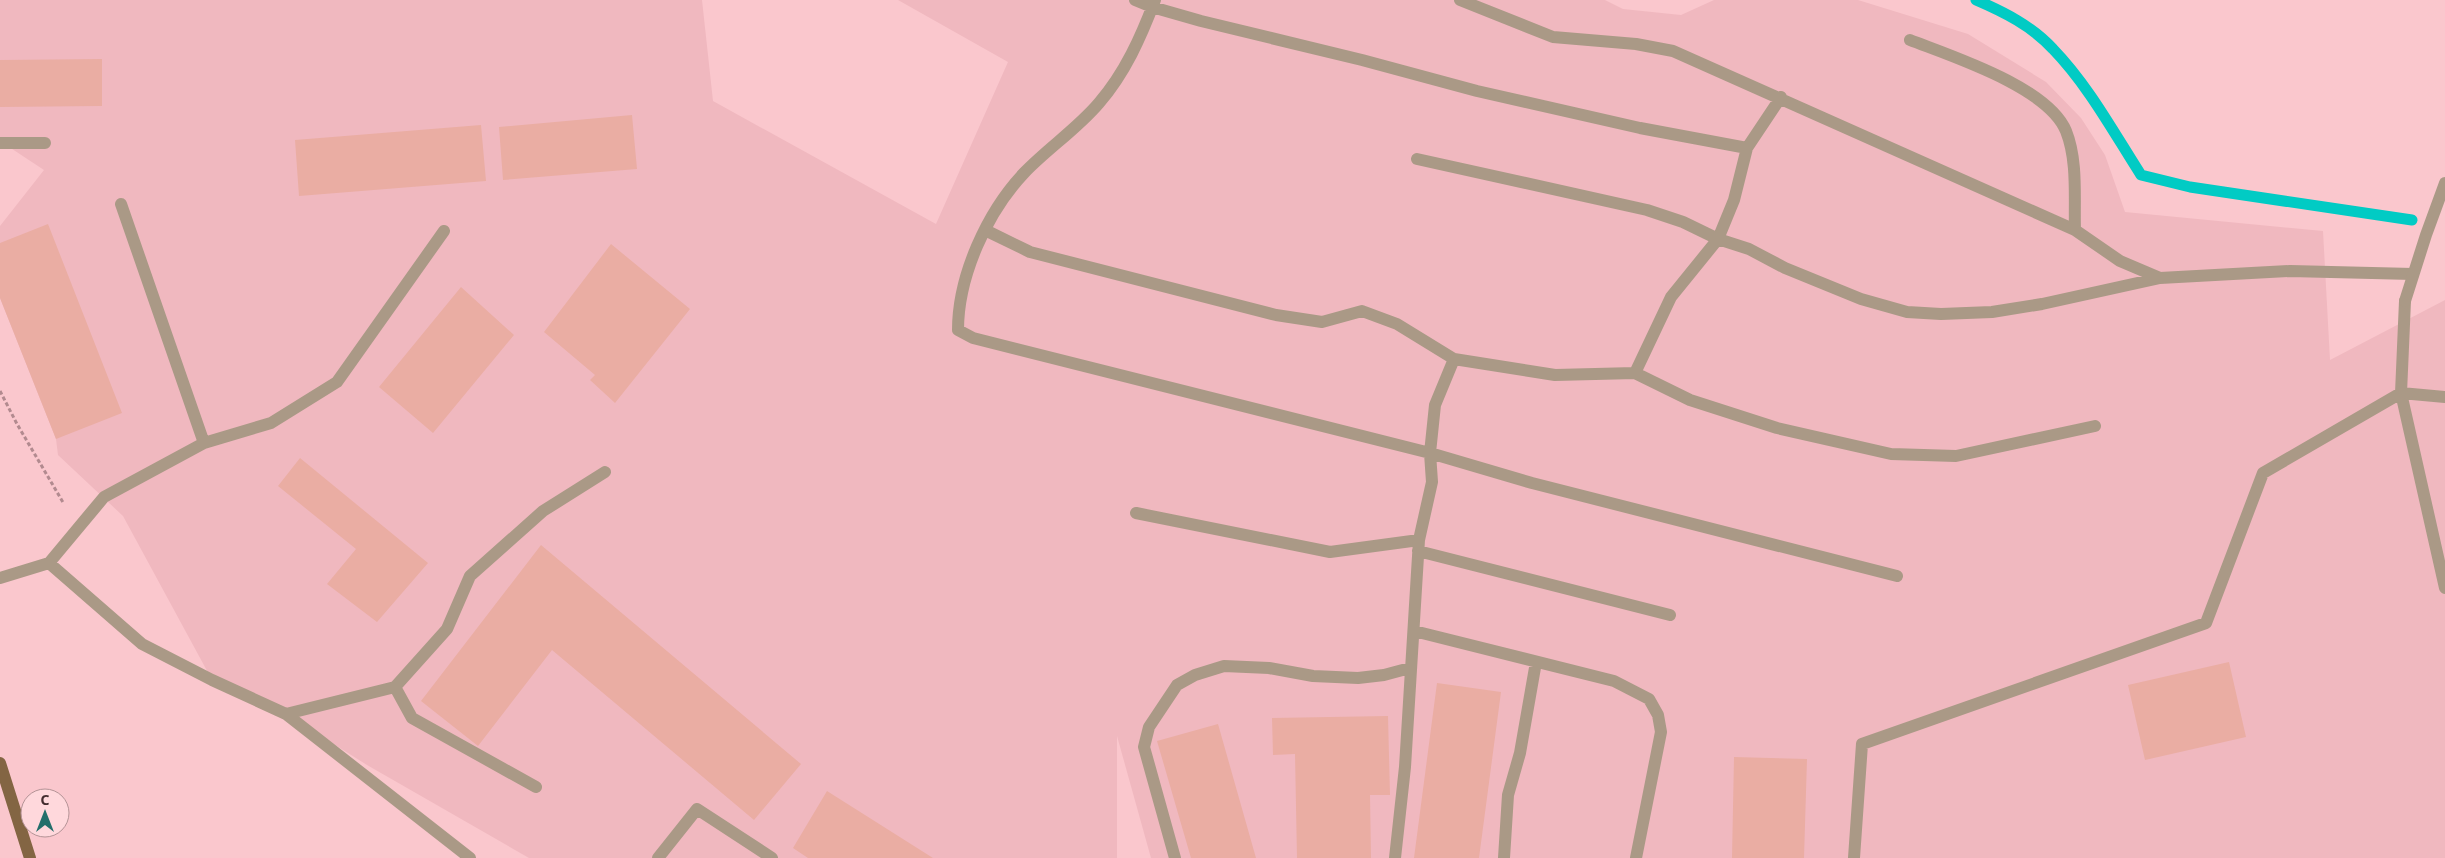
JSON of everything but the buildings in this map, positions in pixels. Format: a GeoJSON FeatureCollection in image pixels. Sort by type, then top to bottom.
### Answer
{"type":"FeatureCollection","features":[{"type":"Feature","properties":{"kind":"main road"},"geometry":{"type":"LineString","coordinates":[[0,763],[30,858]]}},
{"type":"Feature","properties":{"kind":"street"},"geometry":{"type":"LineString","coordinates":[[1136,0],[1477,92],[1630,126],[1747,148]]}},
{"type":"Feature","properties":{"kind":"street"},"geometry":{"type":"LineString","coordinates":[[1460,0],[1553,37],[1636,44],[1673,50],[2075,230],[2120,261],[2160,278]]}},
{"type":"Feature","properties":{"kind":"street"},"geometry":{"type":"LineString","coordinates":[[1153,4],[1138,42],[1119,77],[1099,104],[1064,139],[1025,172],[998,206],[978,242],[958,306],[958,330],[973,338],[1430,453],[1532,483],[1897,576]]}},
{"type":"Feature","properties":{"kind":"street"},"geometry":{"type":"LineString","coordinates":[[1910,40],[1977,65],[2012,83],[2047,107],[2066,129],[2072,153],[2075,230]]}},
{"type":"Feature","properties":{"kind":"street"},"geometry":{"type":"LineString","coordinates":[[1636,373],[1671,297],[1718,239],[1734,200],[1747,148],[1780,97]]}},
{"type":"Feature","properties":{"kind":"street"},"geometry":{"type":"LineString","coordinates":[[0,143],[45,144]]}},
{"type":"Feature","properties":{"kind":"street"},"geometry":{"type":"LineString","coordinates":[[1417,159],[1646,210],[1683,222],[1718,239],[1749,249],[1786,268],[1861,299],[1907,312],[1941,314],[1992,312],[2042,304],[2160,278],[2290,271],[2413,274]]}},
{"type":"Feature","properties":{"kind":"street"},"geometry":{"type":"LineString","coordinates":[[2445,183],[2413,274],[2406,301],[2401,393],[2445,588]]}},
{"type":"Feature","properties":{"kind":"street"},"geometry":{"type":"LineString","coordinates":[[121,204],[204,443]]}},
{"type":"Feature","properties":{"kind":"street"},"geometry":{"type":"LineString","coordinates":[[985,230],[1030,252],[1276,315],[1322,322],[1362,311],[1397,324],[1454,359],[1555,375],[1636,373],[1690,400],[1776,428],[1891,454],[1956,456],[2095,426]]}},
{"type":"Feature","properties":{"kind":"street"},"geometry":{"type":"LineString","coordinates":[[0,578],[49,564],[104,497],[204,443],[271,423],[337,382],[444,232]]}},
{"type":"Feature","properties":{"kind":"street"},"geometry":{"type":"LineString","coordinates":[[1394,858],[1405,767],[1418,545],[1432,482],[1430,453],[1435,404],[1454,359]]}},
{"type":"Feature","properties":{"kind":"street"},"geometry":{"type":"LineString","coordinates":[[1854,858],[1862,744],[2206,623],[2263,473],[2401,393],[2445,397]]}},
{"type":"Feature","properties":{"kind":"street"},"geometry":{"type":"LineString","coordinates":[[286,714],[395,687],[447,629],[470,576],[543,512],[605,472]]}},
{"type":"Feature","properties":{"kind":"street"},"geometry":{"type":"LineString","coordinates":[[1136,513],[1330,552],[1418,545],[1670,615]]}},
{"type":"Feature","properties":{"kind":"street"},"geometry":{"type":"LineString","coordinates":[[49,564],[142,644],[212,680],[286,714],[470,858]]}},
{"type":"Feature","properties":{"kind":"street"},"geometry":{"type":"LineString","coordinates":[[1414,631],[1614,682],[1649,699],[1658,715],[1661,732],[1636,858]]}},
{"type":"Feature","properties":{"kind":"street"},"geometry":{"type":"LineString","coordinates":[[1504,858],[1508,794],[1520,753],[1536,662]]}},
{"type":"Feature","properties":{"kind":"street"},"geometry":{"type":"LineString","coordinates":[[1174,858],[1144,748],[1149,727],[1177,685],[1195,675],[1224,666],[1269,668],[1313,676],[1358,678],[1384,675],[1410,668]]}},
{"type":"Feature","properties":{"kind":"street"},"geometry":{"type":"LineString","coordinates":[[395,687],[412,718],[536,787]]}},
{"type":"Feature","properties":{"kind":"street"},"geometry":{"type":"LineString","coordinates":[[658,858],[697,809],[772,858]]}},
{"type":"Feature","properties":{"kind":"path"},"geometry":{"type":"LineString","coordinates":[[0,391],[17,424],[78,528]]}},
{"type":"Feature","properties":{"kind":"shaded area"},"geometry":{"type":"Polygon","coordinates":[[[0,0],[702,0],[713,101],[936,224],[1008,62],[898,0],[1605,0],[1623,9],[1681,15],[1714,0],[1858,0],[1968,34],[2046,82],[2081,118],[2105,155],[2125,212],[2323,231],[2330,360],[2445,300],[2445,858],[1151,858],[1117,736],[1117,858],[529,858],[367,765],[286,714],[212,680],[123,516],[58,455],[56,439],[0,298],[0,226],[44,170],[0,141],[0,0]]]}},
{"type":"Feature","properties":{"kind":"waterway"},"geometry":{"type":"LineString","coordinates":[[1976,0],[2017,20],[2036,33],[2053,49],[2078,78],[2111,126],[2141,175],[2190,187],[2412,220]]}}]}
